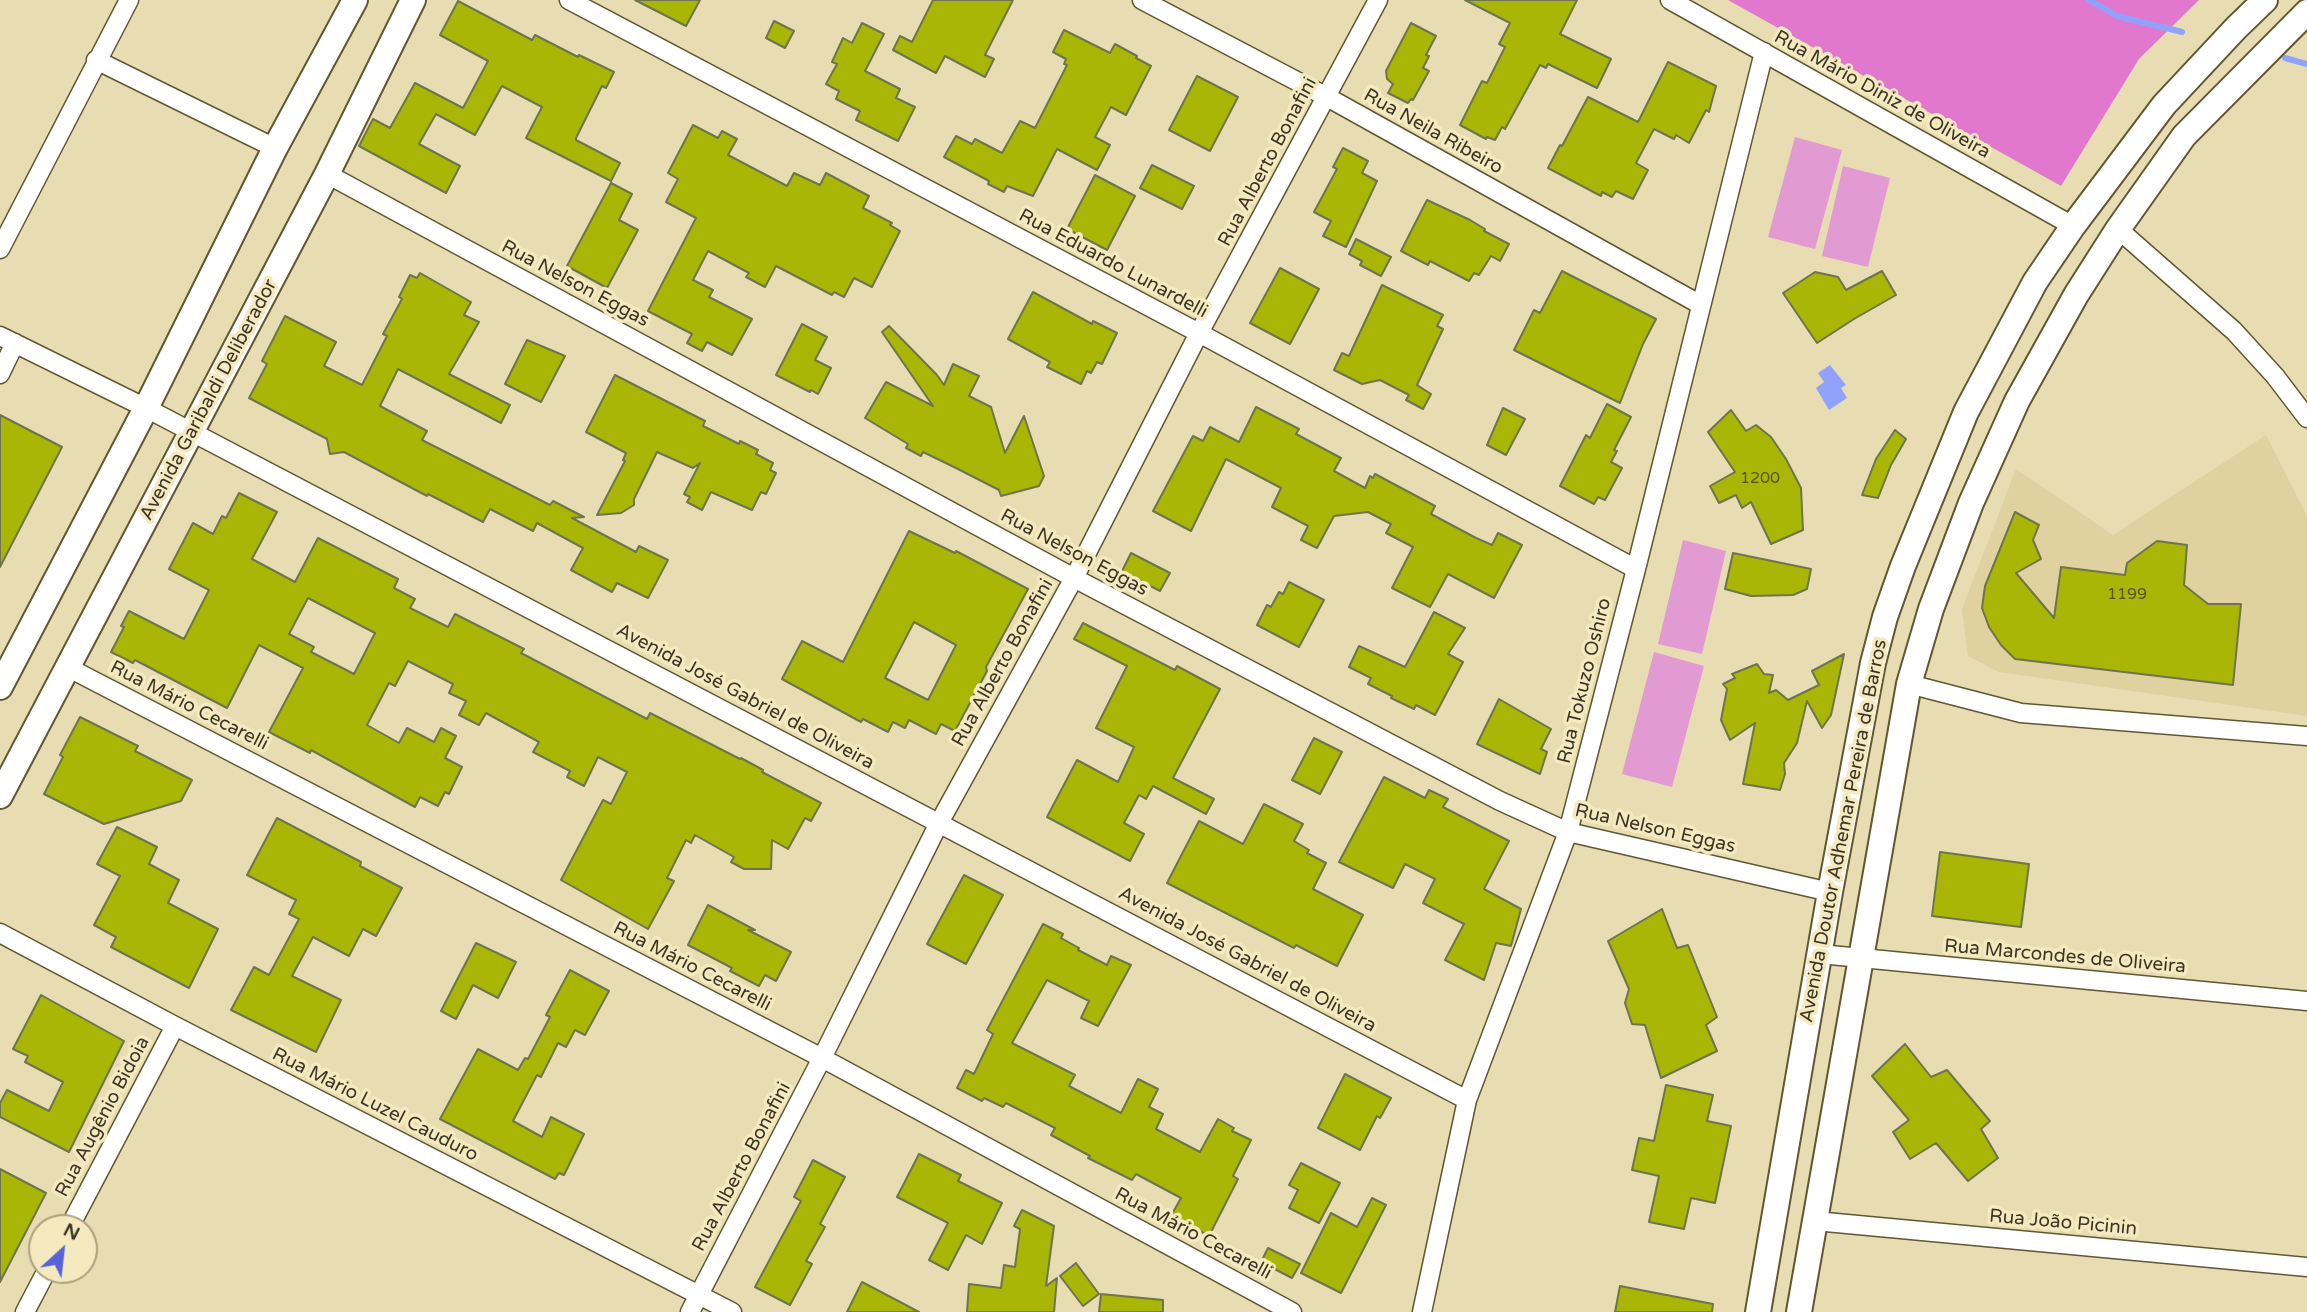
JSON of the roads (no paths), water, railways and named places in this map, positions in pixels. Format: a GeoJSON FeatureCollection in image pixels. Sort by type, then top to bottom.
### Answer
{"type":"FeatureCollection","features":[{"type":"Feature","properties":{"kind":"street"},"geometry":{"type":"LineString","coordinates":[[0,249],[129,0]]}},
{"type":"Feature","properties":{"kind":"street"},"geometry":{"type":"LineString","coordinates":[[0,687],[146,408],[275,148],[355,0]]}},
{"type":"Feature","properties":{"kind":"street","name":"Avenida Garibaldi Deliberador"},"geometry":{"type":"LineString","coordinates":[[0,796],[327,174],[413,0]]}},
{"type":"Feature","properties":{"kind":"street","name":"Rua Eduardo Lunardelli"},"geometry":{"type":"LineString","coordinates":[[569,0],[1199,333],[1636,569]]}},
{"type":"Feature","properties":{"kind":"street","name":"Rua Neila Ribeiro"},"geometry":{"type":"LineString","coordinates":[[1142,0],[1327,97],[1701,305]]}},
{"type":"Feature","properties":{"kind":"street","name":"Rua Alberto Bonafini"},"geometry":{"type":"LineString","coordinates":[[690,1312],[822,1058],[939,822],[1074,578],[1199,333],[1378,0]]}},
{"type":"Feature","properties":{"kind":"street","name":"Rua Mário Diniz de Oliveira"},"geometry":{"type":"LineString","coordinates":[[1670,0],[2073,226]]}},
{"type":"Feature","properties":{"kind":"street","name":"Avenida Doutor Adhemar Pereira de Barros"},"geometry":{"type":"LineString","coordinates":[[1758,1312],[1830,892],[1873,663],[1885,617],[1903,566],[1966,412],[2035,282],[2073,226],[2164,105],[2265,0]]}},
{"type":"Feature","properties":{"kind":"street","name":"Avenida Doutor Adhemar Pereira de Barros"},"geometry":{"type":"LineString","coordinates":[[1799,1312],[1909,684],[1931,609],[1967,515],[2017,401],[2076,295],[2119,229],[2184,136],[2307,12]]}},
{"type":"Feature","properties":{"kind":"street","name":"Rua Tokuzo Oshiro"},"geometry":{"type":"LineString","coordinates":[[1422,1312],[1467,1100],[1568,832],[1764,52]]}},
{"type":"Feature","properties":{"kind":"street"},"geometry":{"type":"LineString","coordinates":[[96,60],[275,148]]}},
{"type":"Feature","properties":{"kind":"street","name":"Rua Nelson Eggas"},"geometry":{"type":"LineString","coordinates":[[327,174],[1074,578],[1500,801],[1568,832],[1830,892]]}},
{"type":"Feature","properties":{"kind":"street"},"geometry":{"type":"LineString","coordinates":[[2119,229],[2234,331],[2275,376],[2307,418]]}},
{"type":"Feature","properties":{"kind":"street"},"geometry":{"type":"LineString","coordinates":[[0,374],[7,340]]}},
{"type":"Feature","properties":{"kind":"street","name":"Avenida José Gabriel de Oliveira"},"geometry":{"type":"LineString","coordinates":[[7,340],[146,408],[1467,1100]]}},
{"type":"Feature","properties":{"kind":"street","name":"Rua Mário Cecarelli"},"geometry":{"type":"LineString","coordinates":[[69,668],[822,1058],[1293,1312]]}},
{"type":"Feature","properties":{"kind":"street"},"geometry":{"type":"LineString","coordinates":[[1909,684],[2021,713],[2307,736]]}},
{"type":"Feature","properties":{"kind":"street","name":"Rua Mário Luzel Cauduro"},"geometry":{"type":"LineString","coordinates":[[0,933],[175,1026],[732,1312]]}},
{"type":"Feature","properties":{"kind":"street","name":"Rua Marcondes de Oliveira"},"geometry":{"type":"LineString","coordinates":[[1820,954],[1860,960],[2307,1001]]}},
{"type":"Feature","properties":{"kind":"street","name":"Rua Augênio Bidoia"},"geometry":{"type":"LineString","coordinates":[[76,1214],[175,1026]]}},
{"type":"Feature","properties":{"kind":"street","name":"Rua João Picinin"},"geometry":{"type":"LineString","coordinates":[[1815,1221],[2307,1267]]}},
{"type":"Feature","properties":{"kind":"street"},"geometry":{"type":"LineString","coordinates":[[25,1312],[40,1284]]}},
{"type":"Feature","properties":{"kind":"water"},"geometry":{"type":"Polygon","coordinates":[[[1830,365],[1846,385],[1841,388],[1847,398],[1829,410],[1816,388],[1824,382],[1818,373],[1830,365]]]}},
{"type":"Feature","properties":{"kind":"waterway"},"geometry":{"type":"LineString","coordinates":[[2089,0],[2117,16],[2182,32]]}},
{"type":"Feature","properties":{"kind":"waterway"},"geometry":{"type":"LineString","coordinates":[[2285,58],[2307,64]]}}]}
